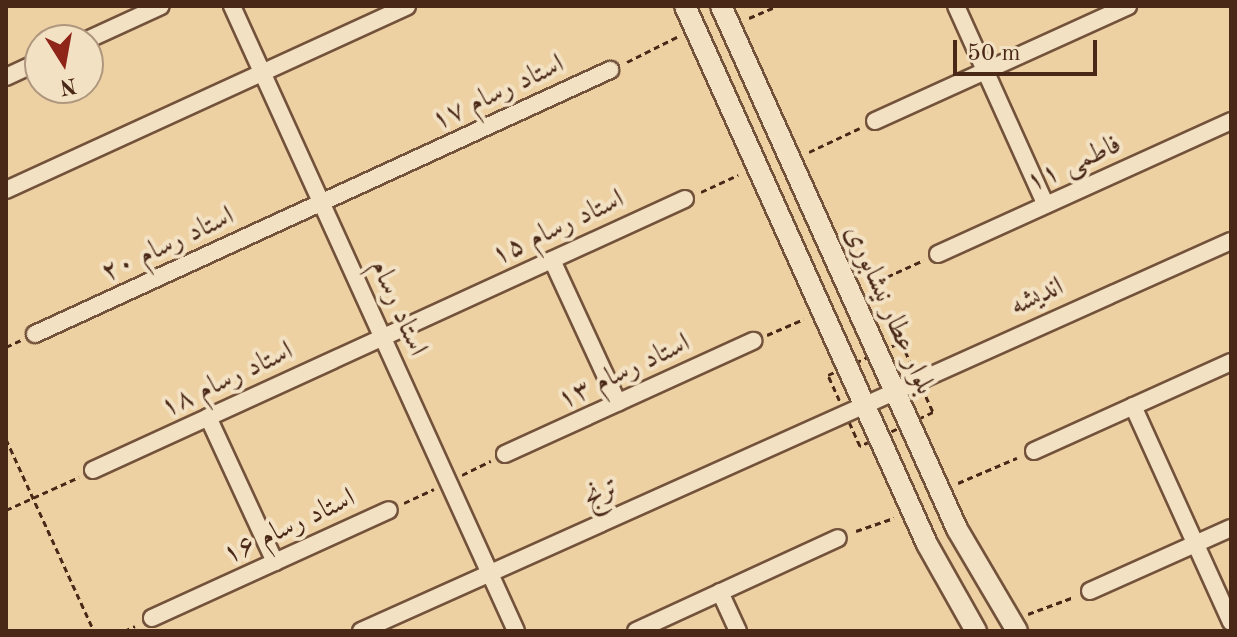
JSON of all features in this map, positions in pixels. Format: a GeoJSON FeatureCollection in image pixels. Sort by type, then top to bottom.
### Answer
{"type":"FeatureCollection","features":[{"type":"Feature","properties":{"kind":"street"},"geometry":{"type":"LineString","coordinates":[[104,32],[161,6]]}},
{"type":"Feature","properties":{"kind":"street","name":"استاد رسام"},"geometry":{"type":"LineString","coordinates":[[232,6],[516,631]]}},
{"type":"Feature","properties":{"kind":"street"},"geometry":{"type":"LineString","coordinates":[[6,190],[407,6]]}},
{"type":"Feature","properties":{"kind":"street"},"geometry":{"type":"LineString","coordinates":[[685,6],[912,511],[976,631]]}},
{"type":"Feature","properties":{"kind":"street","name":"بلوار عطار نیشابوری"},"geometry":{"type":"LineString","coordinates":[[721,6],[940,491],[1013,626]]}},
{"type":"Feature","properties":{"kind":"street"},"geometry":{"type":"LineString","coordinates":[[956,6],[1046,205]]}},
{"type":"Feature","properties":{"kind":"street"},"geometry":{"type":"LineString","coordinates":[[875,121],[1128,6]]}},
{"type":"Feature","properties":{"kind":"street","name":"استاد رسام ۱۷"},"geometry":{"type":"LineString","coordinates":[[321,203],[610,70]]}},
{"type":"Feature","properties":{"kind":"street","name":"فاطمی ۱۱"},"geometry":{"type":"LineString","coordinates":[[938,254],[1231,121]]}},
{"type":"Feature","properties":{"kind":"street","name":"استاد رسام ۱۵"},"geometry":{"type":"LineString","coordinates":[[383,338],[685,199]]}},
{"type":"Feature","properties":{"kind":"street","name":"استاد رسام ۲۰"},"geometry":{"type":"LineString","coordinates":[[35,334],[321,203]]}},
{"type":"Feature","properties":{"kind":"street","name":"اندیشه"},"geometry":{"type":"LineString","coordinates":[[863,402],[1231,241]]}},
{"type":"Feature","properties":{"kind":"street"},"geometry":{"type":"LineString","coordinates":[[552,260],[618,403]]}},
{"type":"Feature","properties":{"kind":"street","name":"استاد رسام ۱۸"},"geometry":{"type":"LineString","coordinates":[[93,470],[383,338]]}},
{"type":"Feature","properties":{"kind":"street","name":"استاد رسام ۱۳"},"geometry":{"type":"LineString","coordinates":[[505,454],[753,341]]}},
{"type":"Feature","properties":{"kind":"street"},"geometry":{"type":"LineString","coordinates":[[1034,451],[1231,362]]}},
{"type":"Feature","properties":{"kind":"street","name":"ترنج"},"geometry":{"type":"LineString","coordinates":[[361,631],[863,402]]}},
{"type":"Feature","properties":{"kind":"street"},"geometry":{"type":"LineString","coordinates":[[1133,406],[1231,622]]}},
{"type":"Feature","properties":{"kind":"street"},"geometry":{"type":"LineString","coordinates":[[208,417],[275,562]]}},
{"type":"Feature","properties":{"kind":"street","name":"استاد رسام ۱۶"},"geometry":{"type":"LineString","coordinates":[[152,618],[389,510]]}},
{"type":"Feature","properties":{"kind":"street"},"geometry":{"type":"LineString","coordinates":[[1090,591],[1231,528]]}},
{"type":"Feature","properties":{"kind":"street"},"geometry":{"type":"LineString","coordinates":[[636,631],[838,538]]}},
{"type":"Feature","properties":{"kind":"street"},"geometry":{"type":"LineString","coordinates":[[720,592],[738,631]]}},
{"type":"Feature","properties":{"kind":"path"},"geometry":{"type":"LineString","coordinates":[[730,26],[777,6]]}},
{"type":"Feature","properties":{"kind":"path","name":"استاد رسام ۱۷"},"geometry":{"type":"LineString","coordinates":[[610,70],[695,29]]}},
{"type":"Feature","properties":{"kind":"path"},"geometry":{"type":"LineString","coordinates":[[791,161],[875,121]]}},
{"type":"Feature","properties":{"kind":"path"},"geometry":{"type":"LineString","coordinates":[[685,199],[756,167]]}},
{"type":"Feature","properties":{"kind":"path"},"geometry":{"type":"LineString","coordinates":[[851,293],[938,254]]}},
{"type":"Feature","properties":{"kind":"path"},"geometry":{"type":"LineString","coordinates":[[753,341],[822,311]]}},
{"type":"Feature","properties":{"kind":"path"},"geometry":{"type":"LineString","coordinates":[[6,439],[94,631]]}},
{"type":"Feature","properties":{"kind":"path"},"geometry":{"type":"LineString","coordinates":[[940,491],[1034,451]]}},
{"type":"Feature","properties":{"kind":"path"},"geometry":{"type":"LineString","coordinates":[[448,482],[505,454]]}},
{"type":"Feature","properties":{"kind":"path"},"geometry":{"type":"LineString","coordinates":[[6,510],[93,470]]}},
{"type":"Feature","properties":{"kind":"path","name":"استاد رسام ۱۶"},"geometry":{"type":"LineString","coordinates":[[389,510],[448,482]]}},
{"type":"Feature","properties":{"kind":"path"},"geometry":{"type":"LineString","coordinates":[[838,538],[912,511]]}},
{"type":"Feature","properties":{"kind":"path"},"geometry":{"type":"LineString","coordinates":[[1013,626],[1090,591]]}}]}
